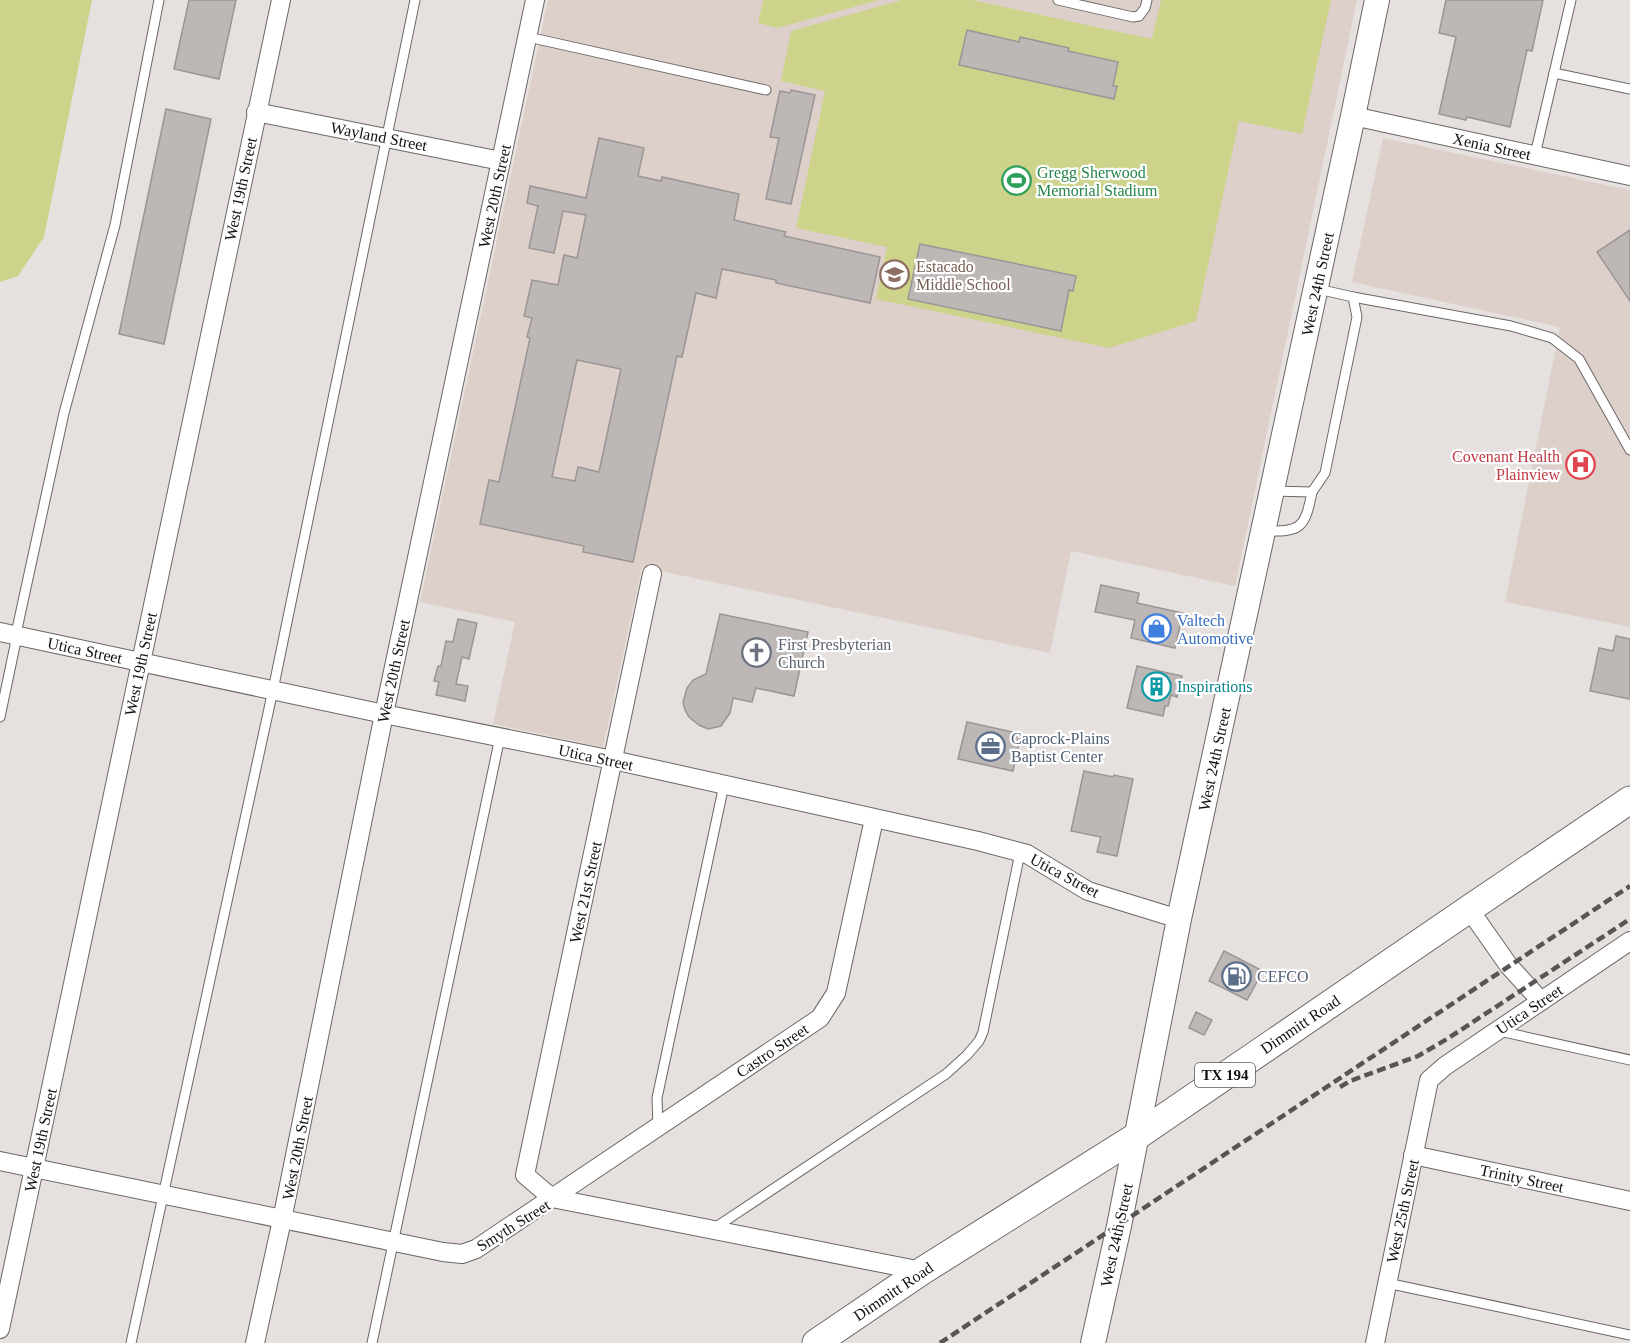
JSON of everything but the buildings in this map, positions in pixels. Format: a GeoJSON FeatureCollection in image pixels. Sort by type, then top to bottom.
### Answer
{"type":"FeatureCollection","features":[{"type":"Feature","properties":{"kind":"main road","name":"West 24th Street"},"geometry":{"type":"LineString","coordinates":[[1093,1343],[1137,1136],[1179,919],[1377,0]]}},
{"type":"Feature","properties":{"kind":"main road","name":"Dimmitt Road"},"geometry":{"type":"LineString","coordinates":[[816,1343],[922,1271],[1137,1136],[1630,800]]}},
{"type":"Feature","properties":{"kind":"street","name":"West 19th Street"},"geometry":{"type":"LineString","coordinates":[[0,1329],[280,0]]}},
{"type":"Feature","properties":{"kind":"street","name":"West 20th Street"},"geometry":{"type":"LineString","coordinates":[[255,1343],[384,714],[535,0]]}},
{"type":"Feature","properties":{"kind":"street","name":"Wayland Street"},"geometry":{"type":"LineString","coordinates":[[256,112],[501,161]]}},
{"type":"Feature","properties":{"kind":"street","name":"Xenia Street"},"geometry":{"type":"LineString","coordinates":[[1353,116],[1630,176]]}},
{"type":"Feature","properties":{"kind":"street","name":"West 21st Street"},"geometry":{"type":"LineString","coordinates":[[552,1198],[525,1175],[652,574]]}},
{"type":"Feature","properties":{"kind":"street","name":"Utica Street"},"geometry":{"type":"LineString","coordinates":[[8,634],[613,760],[978,841],[1027,854],[1088,891],[1179,919]]}},
{"type":"Feature","properties":{"kind":"street","name":"Castro Street"},"geometry":{"type":"LineString","coordinates":[[552,1198],[820,1018],[836,993],[873,819]]}},
{"type":"Feature","properties":{"kind":"street"},"geometry":{"type":"LineString","coordinates":[[1469,909],[1509,966],[1541,1001]]}},
{"type":"Feature","properties":{"kind":"street","name":"Utica Street"},"geometry":{"type":"LineString","coordinates":[[1429,1080],[1445,1066],[1630,941]]}},
{"type":"Feature","properties":{"kind":"street","name":"West 25th Street"},"geometry":{"type":"LineString","coordinates":[[1375,1343],[1429,1080]]}},
{"type":"Feature","properties":{"kind":"street","name":"Trinity Street"},"geometry":{"type":"LineString","coordinates":[[1413,1155],[1630,1201]]}},
{"type":"Feature","properties":{"kind":"street","name":"Smyth Street"},"geometry":{"type":"LineString","coordinates":[[0,1161],[443,1252],[462,1254],[476,1249],[552,1198],[922,1271]]}},
{"type":"Feature","properties":{"kind":"lane"},"geometry":{"type":"LineString","coordinates":[[0,717],[8,634],[17,629],[64,413],[115,225],[159,0]]}},
{"type":"Feature","properties":{"kind":"lane"},"geometry":{"type":"LineString","coordinates":[[131,1343],[273,690],[415,0]]}},
{"type":"Feature","properties":{"kind":"lane"},"geometry":{"type":"LineString","coordinates":[[1058,0],[1132,17],[1139,16],[1147,0]]}},
{"type":"Feature","properties":{"kind":"lane"},"geometry":{"type":"LineString","coordinates":[[1535,155],[1571,0]]}},
{"type":"Feature","properties":{"kind":"lane"},"geometry":{"type":"LineString","coordinates":[[528,37],[766,90]]}},
{"type":"Feature","properties":{"kind":"lane"},"geometry":{"type":"LineString","coordinates":[[1554,73],[1630,89]]}},
{"type":"Feature","properties":{"kind":"lane"},"geometry":{"type":"LineString","coordinates":[[1316,288],[1511,326],[1552,338],[1579,359],[1630,450]]}},
{"type":"Feature","properties":{"kind":"lane"},"geometry":{"type":"LineString","coordinates":[[1263,531],[1286,532],[1302,524],[1308,514],[1312,492],[1326,473],[1357,317],[1353,297]]}},
{"type":"Feature","properties":{"kind":"lane"},"geometry":{"type":"LineString","coordinates":[[1272,491],[1312,492]]}},
{"type":"Feature","properties":{"kind":"lane"},"geometry":{"type":"LineString","coordinates":[[372,1343],[500,737]]}},
{"type":"Feature","properties":{"kind":"lane"},"geometry":{"type":"LineString","coordinates":[[657,1127],[657,1098],[724,785]]}},
{"type":"Feature","properties":{"kind":"lane"},"geometry":{"type":"LineString","coordinates":[[712,1230],[946,1074],[979,1041],[983,1032],[1020,853]]}},
{"type":"Feature","properties":{"kind":"lane"},"geometry":{"type":"LineString","coordinates":[[1497,1031],[1630,1060]]}},
{"type":"Feature","properties":{"kind":"lane"},"geometry":{"type":"LineString","coordinates":[[1387,1283],[1630,1335]]}},
{"type":"Feature","properties":{"kind":"shaded area","name":"Estacado Middle School"},"geometry":{"type":"Polygon","coordinates":[[[548,0],[1357,0],[1235,586],[1071,551],[1050,653],[642,567],[603,747],[493,724],[515,622],[420,602],[548,0]]]}},
{"type":"Feature","properties":{"kind":"shaded area","name":"Covenant Health Plainview"},"geometry":{"type":"Polygon","coordinates":[[[1383,138],[1630,190],[1630,627],[1505,602],[1560,327],[1352,282],[1383,138]]]}},
{"type":"Feature","properties":{"kind":"green space"},"geometry":{"type":"Polygon","coordinates":[[[0,0],[92,0],[44,237],[18,276],[0,282],[0,0]]]}},
{"type":"Feature","properties":{"kind":"green space"},"geometry":{"type":"Polygon","coordinates":[[[763,0],[879,0],[777,28],[758,23],[763,0]]]}},
{"type":"Feature","properties":{"kind":"green space","name":"Gregg Sherwood Memorial Stadium"},"geometry":{"type":"Polygon","coordinates":[[[902,0],[972,0],[1152,39],[1161,0],[1331,0],[1302,134],[1239,121],[1196,321],[1109,348],[876,299],[887,247],[796,228],[825,91],[781,81],[791,31],[902,0]]]}},
{"type":"Feature","properties":{"kind":"railway"},"geometry":{"type":"LineString","coordinates":[[940,1343],[1630,886]]}},
{"type":"Feature","properties":{"kind":"railway"},"geometry":{"type":"LineString","coordinates":[[1340,1087],[1350,1081],[1418,1056],[1630,919]]}},
{"type":"Feature","properties":{"kind":"place","name":"Gregg Sherwood Memorial Stadium"},"geometry":{"type":"Point","coordinates":[1016,181]}},
{"type":"Feature","properties":{"kind":"place","name":"Estacado Middle School"},"geometry":{"type":"Point","coordinates":[895,275]}},
{"type":"Feature","properties":{"kind":"place","name":"Covenant Health Plainview"},"geometry":{"type":"Point","coordinates":[1581,465]}},
{"type":"Feature","properties":{"kind":"place","name":"Valtech Automotive"},"geometry":{"type":"Point","coordinates":[1156,629]}},
{"type":"Feature","properties":{"kind":"place","name":"First Presbyterian Church"},"geometry":{"type":"Point","coordinates":[757,653]}},
{"type":"Feature","properties":{"kind":"place","name":"Inspirations"},"geometry":{"type":"Point","coordinates":[1156,686]}},
{"type":"Feature","properties":{"kind":"place","name":"Caprock-Plains Baptist Center"},"geometry":{"type":"Point","coordinates":[990,747]}},
{"type":"Feature","properties":{"kind":"place","name":"CEFCO"},"geometry":{"type":"Point","coordinates":[1236,976]}}]}
